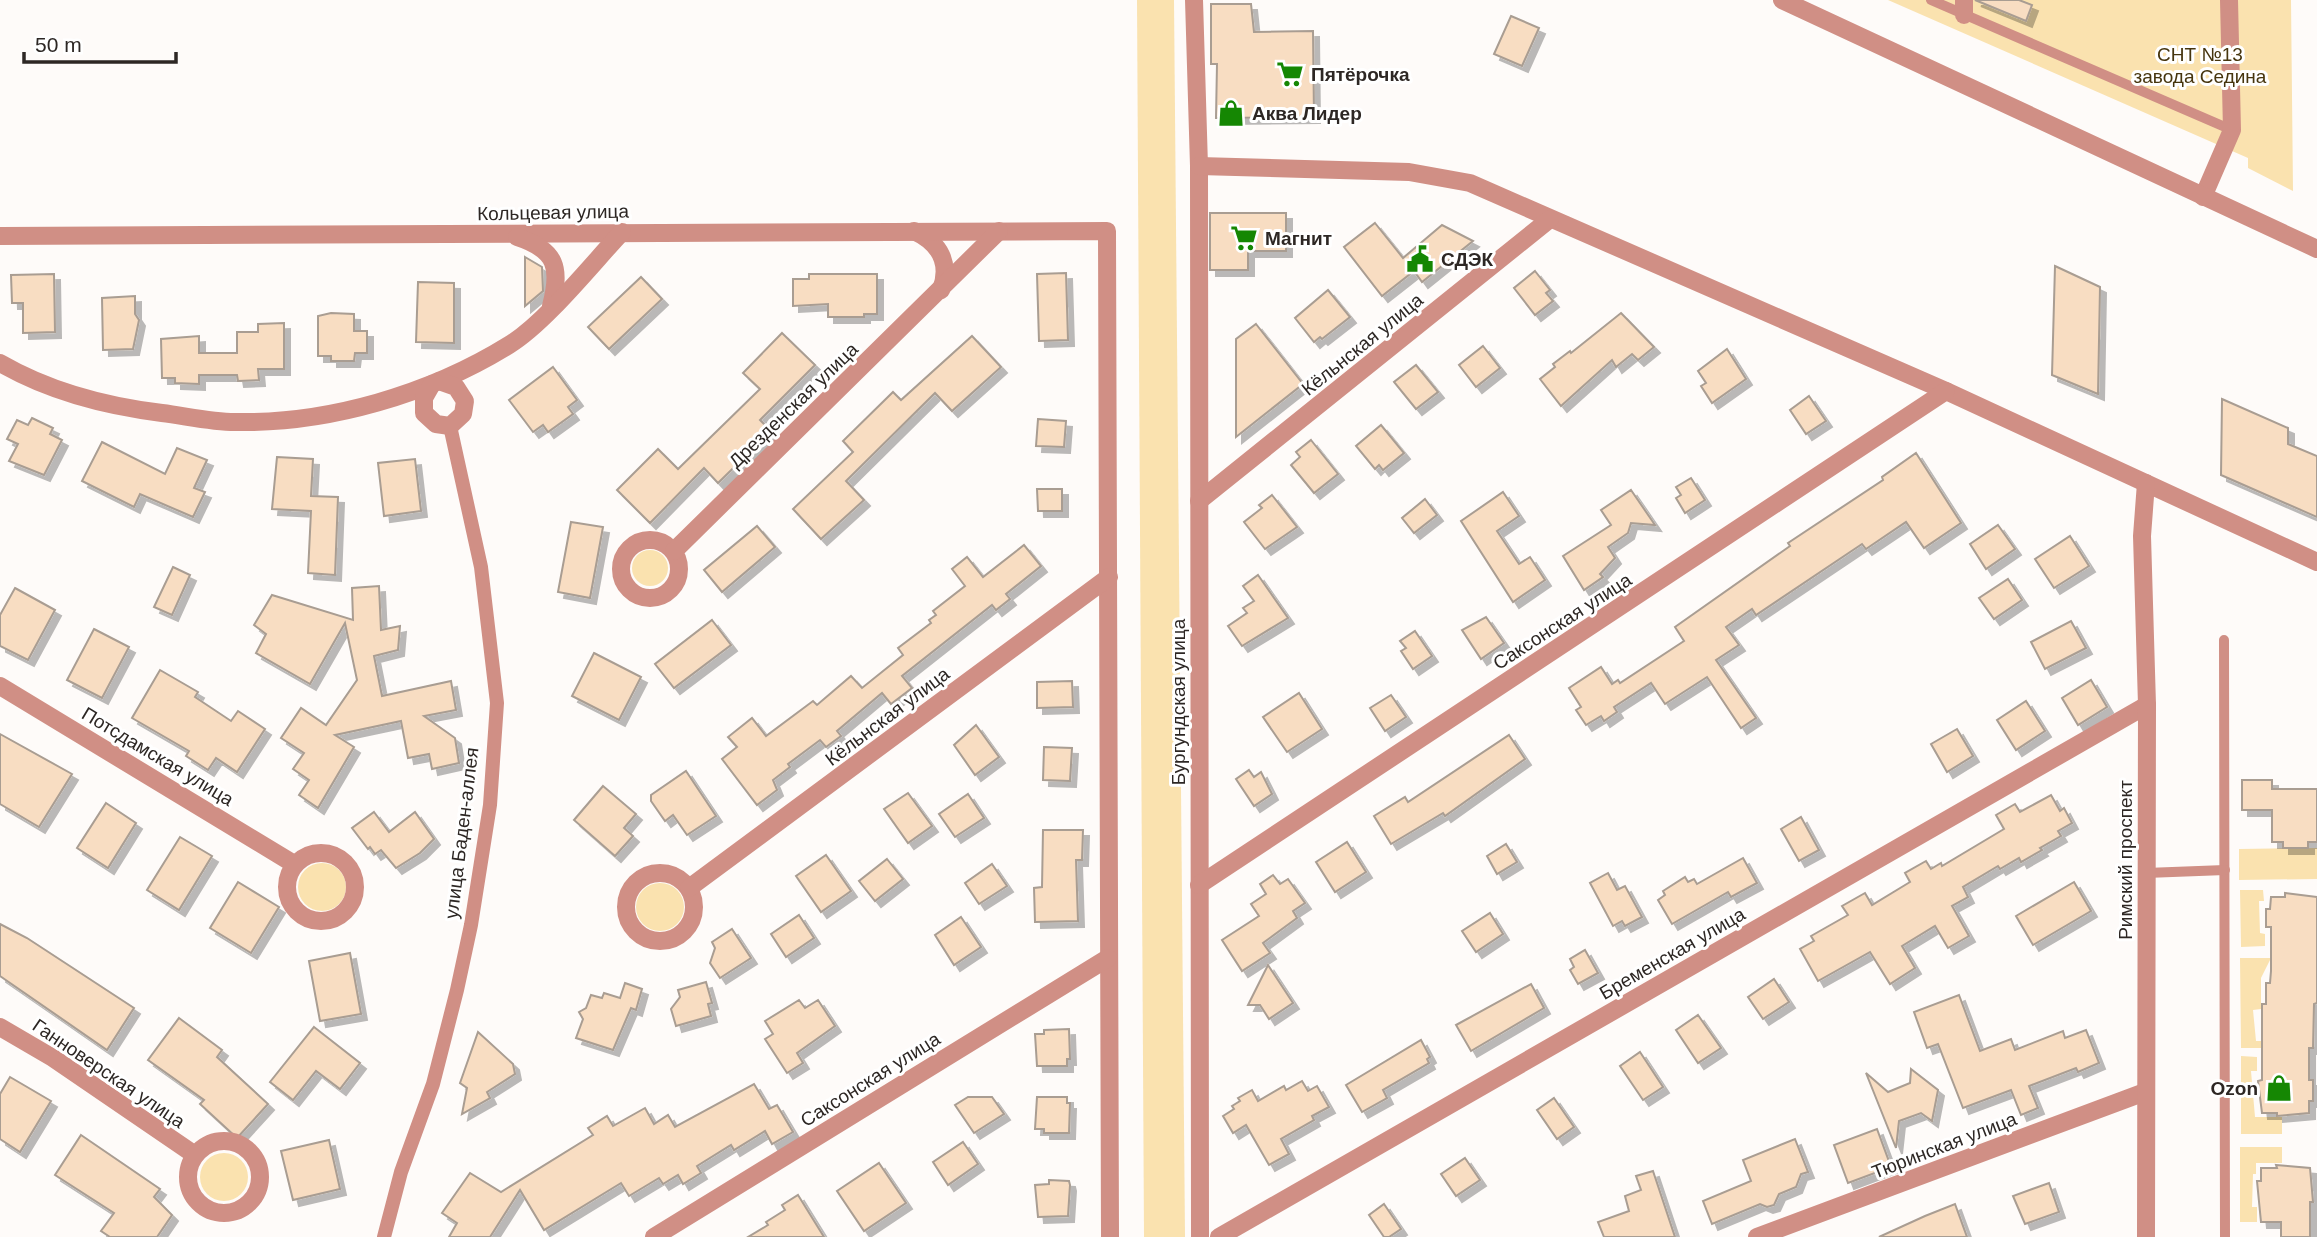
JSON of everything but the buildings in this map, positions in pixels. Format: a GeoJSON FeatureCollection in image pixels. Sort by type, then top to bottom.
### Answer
{"type":"FeatureCollection","features":[{"type":"Feature","properties":{"kind":"street","name":"Бургундская улица"},"geometry":{"type":"LineString","coordinates":[[1194,0],[1199,166],[1200,1237]]}},
{"type":"Feature","properties":{"kind":"street"},"geometry":{"type":"LineString","coordinates":[[1782,0],[2317,249]]}},
{"type":"Feature","properties":{"kind":"street"},"geometry":{"type":"LineString","coordinates":[[2203,197],[2232,130],[2230,0]]}},
{"type":"Feature","properties":{"kind":"street"},"geometry":{"type":"LineString","coordinates":[[1199,166],[1409,172],[1471,183],[1946,391],[2317,562]]}},
{"type":"Feature","properties":{"kind":"street","name":"Кёльнская улица"},"geometry":{"type":"LineString","coordinates":[[1199,501],[1550,219]]}},
{"type":"Feature","properties":{"kind":"street"},"geometry":{"type":"LineString","coordinates":[[912,230],[928,238],[938,248],[946,276],[941,290]]}},
{"type":"Feature","properties":{"kind":"street","name":"Дрезденская улица"},"geometry":{"type":"LineString","coordinates":[[674,551],[999,231]]}},
{"type":"Feature","properties":{"kind":"street","name":"Кольцевая улица"},"geometry":{"type":"LineString","coordinates":[[0,236],[1107,231],[1109,577]]}},
{"type":"Feature","properties":{"kind":"street"},"geometry":{"type":"LineString","coordinates":[[0,363],[71,395],[124,408],[235,422],[310,416],[369,404],[435,382],[511,344],[551,308],[622,232]]}},
{"type":"Feature","properties":{"kind":"street"},"geometry":{"type":"LineString","coordinates":[[508,234],[536,243],[554,261],[557,273],[551,308]]}},
{"type":"Feature","properties":{"kind":"street"},"geometry":{"type":"LineString","coordinates":[[435,382],[456,387],[465,401],[463,414],[450,426],[436,424],[424,413],[424,398],[435,382]]}},
{"type":"Feature","properties":{"kind":"street","name":"Саксонская улица"},"geometry":{"type":"LineString","coordinates":[[1199,885],[1946,391]]}},
{"type":"Feature","properties":{"kind":"street","name":"улица Баден-аллея"},"geometry":{"type":"LineString","coordinates":[[384,1237],[401,1172],[433,1084],[457,990],[490,805],[497,703],[481,567],[450,426]]}},
{"type":"Feature","properties":{"kind":"street","name":"Римский проспект"},"geometry":{"type":"LineString","coordinates":[[2146,484],[2142,536],[2147,705],[2146,1237]]}},
{"type":"Feature","properties":{"kind":"street"},"geometry":{"type":"LineString","coordinates":[[1109,577],[1110,1237]]}},
{"type":"Feature","properties":{"kind":"street","name":"Кёльнская улица"},"geometry":{"type":"LineString","coordinates":[[690,888],[1109,577]]}},
{"type":"Feature","properties":{"kind":"street","name":"Потсдамская улица"},"geometry":{"type":"LineString","coordinates":[[0,686],[294,864]]}},
{"type":"Feature","properties":{"kind":"street","name":"Бременская улица"},"geometry":{"type":"LineString","coordinates":[[1219,1237],[2147,705]]}},
{"type":"Feature","properties":{"kind":"street","name":"Саксонская улица"},"geometry":{"type":"LineString","coordinates":[[654,1237],[1108,958]]}},
{"type":"Feature","properties":{"kind":"street","name":"Ганноверская улица"},"geometry":{"type":"LineString","coordinates":[[0,1027],[53,1058],[195,1155]]}},
{"type":"Feature","properties":{"kind":"street","name":"Тюринская улица"},"geometry":{"type":"LineString","coordinates":[[1757,1237],[2145,1092]]}},
{"type":"Feature","properties":{"kind":"street","name":"Ганноверская улица"},"geometry":{"type":"LineString","coordinates":[[222,1141],[245,1148],[255,1160],[259,1175],[257,1191],[248,1204],[223,1212],[202,1205],[189,1185],[188,1170],[195,1155],[207,1145],[222,1141]]}},
{"type":"Feature","properties":{"kind":"lane"},"geometry":{"type":"LineString","coordinates":[[1931,0],[1964,8],[2232,130]]}},
{"type":"Feature","properties":{"kind":"lane"},"geometry":{"type":"LineString","coordinates":[[2224,640],[2225,1237]]}},
{"type":"Feature","properties":{"kind":"lane"},"geometry":{"type":"LineString","coordinates":[[2146,873],[2225,870]]}},
{"type":"Feature","properties":{"kind":"green space"},"geometry":{"type":"Polygon","coordinates":[[[1137,0],[1174,0],[1185,1237],[1144,1237],[1137,0]]]}},
{"type":"Feature","properties":{"kind":"green space","name":"СНТ №13 завода Седина"},"geometry":{"type":"Polygon","coordinates":[[[1888,0],[2291,0],[2293,191],[2248,168],[2248,158],[1888,0]]]}},
{"type":"Feature","properties":{"kind":"green space"},"geometry":{"type":"Polygon","coordinates":[[[650,550],[663,555],[668,568],[663,581],[650,586],[637,581],[632,568],[637,555],[650,550]]]}},
{"type":"Feature","properties":{"kind":"green space"},"geometry":{"type":"Polygon","coordinates":[[[2317,848],[2317,879],[2239,880],[2239,849],[2317,848]]]}},
{"type":"Feature","properties":{"kind":"green space"},"geometry":{"type":"Polygon","coordinates":[[[322,863],[331,864],[339,870],[345,878],[345,896],[339,904],[331,910],[322,911],[313,910],[305,904],[299,896],[298,887],[299,878],[305,870],[313,864],[322,863]]]}},
{"type":"Feature","properties":{"kind":"green space"},"geometry":{"type":"Polygon","coordinates":[[[660,883],[669,884],[677,890],[683,898],[683,916],[677,924],[669,930],[660,931],[651,930],[643,924],[637,916],[636,907],[637,898],[643,890],[651,884],[660,883]]]}},
{"type":"Feature","properties":{"kind":"green space"},"geometry":{"type":"Polygon","coordinates":[[[2240,890],[2263,890],[2264,901],[2259,901],[2260,933],[2265,934],[2265,946],[2241,947],[2240,890]]]}},
{"type":"Feature","properties":{"kind":"green space"},"geometry":{"type":"Polygon","coordinates":[[[2240,958],[2271,958],[2261,978],[2261,1009],[2253,1010],[2256,1041],[2263,1041],[2263,1048],[2241,1048],[2240,958]]]}},
{"type":"Feature","properties":{"kind":"green space"},"geometry":{"type":"Polygon","coordinates":[[[2241,1056],[2257,1057],[2257,1071],[2251,1071],[2255,1117],[2282,1117],[2282,1134],[2241,1134],[2241,1056]]]}},
{"type":"Feature","properties":{"kind":"green space"},"geometry":{"type":"Polygon","coordinates":[[[2240,1147],[2282,1147],[2282,1163],[2256,1163],[2252,1207],[2257,1207],[2257,1222],[2240,1222],[2240,1147]]]}},
{"type":"Feature","properties":{"kind":"green space"},"geometry":{"type":"Polygon","coordinates":[[[224,1153],[233,1154],[241,1160],[247,1168],[247,1186],[241,1194],[233,1200],[224,1201],[215,1200],[207,1194],[201,1186],[200,1177],[201,1168],[207,1160],[215,1154],[224,1153]]]}},
{"type":"Feature","properties":{"kind":"place","name":"Пятёрочка"},"geometry":{"type":"Point","coordinates":[1290,74]}},
{"type":"Feature","properties":{"kind":"place","name":"Аква Лидер"},"geometry":{"type":"Point","coordinates":[1231,113]}},
{"type":"Feature","properties":{"kind":"place","name":"Магнит"},"geometry":{"type":"Point","coordinates":[1244,238]}},
{"type":"Feature","properties":{"kind":"place","name":"СДЭК"},"geometry":{"type":"Point","coordinates":[1420,259]}},
{"type":"Feature","properties":{"kind":"place","name":"Ozon"},"geometry":{"type":"Point","coordinates":[2279,1088]}}]}
